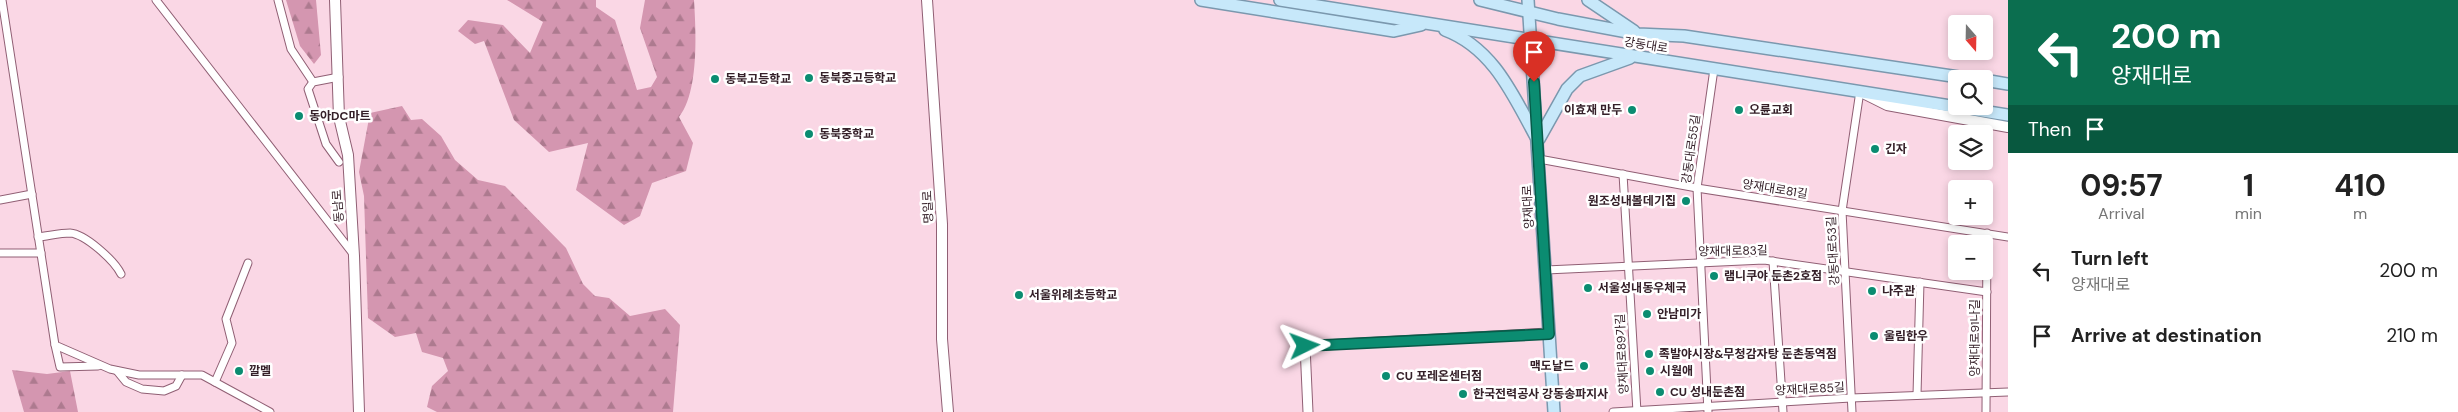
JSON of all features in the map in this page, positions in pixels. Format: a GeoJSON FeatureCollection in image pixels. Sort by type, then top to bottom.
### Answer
{"type":"FeatureCollection","features":[{"type":"Feature","properties":{"kind":"main road","name":"동남로"},"geometry":{"type":"LineString","coordinates":[[335,0],[339,117],[348,155],[354,256],[359,412]]}},
{"type":"Feature","properties":{"kind":"main road","name":"명일로"},"geometry":{"type":"LineString","coordinates":[[927,0],[942,234],[942,340],[948,412]]}},
{"type":"Feature","properties":{"kind":"main road"},"geometry":{"type":"LineString","coordinates":[[1201,0],[1394,31],[1428,23],[1472,43],[1494,65],[1509,86],[1538,140]]}},
{"type":"Feature","properties":{"kind":"main road","name":"강동대로"},"geometry":{"type":"LineString","coordinates":[[1280,0],[2008,116]]}},
{"type":"Feature","properties":{"kind":"main road","name":"강동대로"},"geometry":{"type":"LineString","coordinates":[[1480,0],[1528,6],[1558,19],[1638,34],[1684,36],[1948,75]]}},
{"type":"Feature","properties":{"kind":"main road"},"geometry":{"type":"LineString","coordinates":[[1588,0],[1638,34]]}},
{"type":"Feature","properties":{"kind":"main road","name":"양재대로"},"geometry":{"type":"LineString","coordinates":[[1528,6],[1554,412]]}},
{"type":"Feature","properties":{"kind":"main road"},"geometry":{"type":"LineString","coordinates":[[1538,140],[1567,88],[1580,76],[1632,57]]}},
{"type":"Feature","properties":{"kind":"main road"},"geometry":{"type":"LineString","coordinates":[[1993,82],[2008,84]]}},
{"type":"Feature","properties":{"kind":"main road"},"geometry":{"type":"LineString","coordinates":[[1860,91],[1887,105],[2008,127]]}},
{"type":"Feature","properties":{"kind":"street"},"geometry":{"type":"LineString","coordinates":[[2,0],[55,345],[60,367],[101,365]]}},
{"type":"Feature","properties":{"kind":"street"},"geometry":{"type":"LineString","coordinates":[[156,0],[354,256]]}},
{"type":"Feature","properties":{"kind":"street"},"geometry":{"type":"LineString","coordinates":[[278,0],[291,49],[313,82]]}},
{"type":"Feature","properties":{"kind":"street","name":"강동대로55길"},"geometry":{"type":"LineString","coordinates":[[1708,409],[1696,188],[1714,69]]}},
{"type":"Feature","properties":{"kind":"street"},"geometry":{"type":"LineString","coordinates":[[339,77],[313,82],[308,89],[326,144],[339,162]]}},
{"type":"Feature","properties":{"kind":"street","name":"강동대로53길"},"geometry":{"type":"LineString","coordinates":[[1852,412],[1842,211],[1860,91]]}},
{"type":"Feature","properties":{"kind":"street","name":"양재대로81길"},"geometry":{"type":"LineString","coordinates":[[1539,159],[1696,188],[2008,237]]}},
{"type":"Feature","properties":{"kind":"street","name":"양재대로89가길"},"geometry":{"type":"LineString","coordinates":[[1623,174],[1637,411]]}},
{"type":"Feature","properties":{"kind":"street"},"geometry":{"type":"LineString","coordinates":[[0,200],[32,194]]}},
{"type":"Feature","properties":{"kind":"street"},"geometry":{"type":"LineString","coordinates":[[38,237],[71,233],[103,252],[116,263],[120,274]]}},
{"type":"Feature","properties":{"kind":"street","name":"양재대로91나길"},"geometry":{"type":"LineString","coordinates":[[1986,412],[1987,233]]}},
{"type":"Feature","properties":{"kind":"street"},"geometry":{"type":"LineString","coordinates":[[0,253],[41,253]]}},
{"type":"Feature","properties":{"kind":"street"},"geometry":{"type":"LineString","coordinates":[[1773,261],[1783,412]]}},
{"type":"Feature","properties":{"kind":"street","name":"양재대로83길"},"geometry":{"type":"LineString","coordinates":[[1546,270],[1628,265],[1773,261],[1987,292]]}},
{"type":"Feature","properties":{"kind":"street"},"geometry":{"type":"LineString","coordinates":[[215,382],[232,343],[226,319],[248,263]]}},
{"type":"Feature","properties":{"kind":"street"},"geometry":{"type":"LineString","coordinates":[[1917,395],[1920,282]]}},
{"type":"Feature","properties":{"kind":"street"},"geometry":{"type":"LineString","coordinates":[[1308,412],[1305,346],[1549,334]]}},
{"type":"Feature","properties":{"kind":"street"},"geometry":{"type":"LineString","coordinates":[[55,345],[117,371],[139,375],[202,375],[270,412]]}},
{"type":"Feature","properties":{"kind":"street"},"geometry":{"type":"LineString","coordinates":[[117,371],[126,382],[142,389],[164,391],[176,386],[182,375]]}},
{"type":"Feature","properties":{"kind":"street","name":"양재대로85길"},"geometry":{"type":"LineString","coordinates":[[1613,412],[1708,409],[1782,402],[1986,391],[2008,392]]}},
{"type":"Feature","properties":{"kind":"green space"},"geometry":{"type":"Polygon","coordinates":[[[286,0],[316,0],[321,55],[314,64],[300,46],[286,0]]]}},
{"type":"Feature","properties":{"kind":"green space"},"geometry":{"type":"Polygon","coordinates":[[[507,0],[596,0],[596,7],[615,20],[637,90],[651,87],[657,77],[640,28],[645,0],[694,0],[695,61],[693,77],[690,92],[679,117],[693,143],[686,171],[652,183],[640,216],[624,225],[576,190],[588,143],[549,152],[514,120],[484,41],[475,44],[458,31],[468,20],[503,25],[530,53],[543,22],[507,0]]]}},
{"type":"Feature","properties":{"kind":"green space"},"geometry":{"type":"Polygon","coordinates":[[[402,106],[411,120],[422,119],[441,136],[455,160],[478,180],[505,186],[566,248],[583,284],[595,296],[609,298],[630,316],[665,309],[680,325],[673,412],[437,412],[427,407],[432,386],[448,371],[443,358],[422,352],[416,333],[395,337],[368,318],[364,196],[359,172],[370,113],[402,106]]]}},
{"type":"Feature","properties":{"kind":"green space"},"geometry":{"type":"Polygon","coordinates":[[[12,370],[47,374],[70,371],[78,412],[24,412],[12,370]]]}},
{"type":"Feature","properties":{"kind":"place","name":"동북중고등학교"},"geometry":{"type":"Point","coordinates":[809,78]}},
{"type":"Feature","properties":{"kind":"place","name":"동북고등학교"},"geometry":{"type":"Point","coordinates":[715,79]}},
{"type":"Feature","properties":{"kind":"place","name":"이효재 만두"},"geometry":{"type":"Point","coordinates":[1632,110]}},
{"type":"Feature","properties":{"kind":"place","name":"오륜교회"},"geometry":{"type":"Point","coordinates":[1739,110]}},
{"type":"Feature","properties":{"kind":"place","name":"동아DC마트"},"geometry":{"type":"Point","coordinates":[299,116]}},
{"type":"Feature","properties":{"kind":"place","name":"동북중학교"},"geometry":{"type":"Point","coordinates":[809,134]}},
{"type":"Feature","properties":{"kind":"place","name":"긴자"},"geometry":{"type":"Point","coordinates":[1875,149]}},
{"type":"Feature","properties":{"kind":"place","name":"원조성내볼데기집"},"geometry":{"type":"Point","coordinates":[1686,201]}},
{"type":"Feature","properties":{"kind":"place","name":"램니쿠야 둔촌2호점"},"geometry":{"type":"Point","coordinates":[1714,276]}},
{"type":"Feature","properties":{"kind":"place","name":"서울성내동우체국"},"geometry":{"type":"Point","coordinates":[1588,288]}},
{"type":"Feature","properties":{"kind":"place","name":"나주관"},"geometry":{"type":"Point","coordinates":[1872,291]}},
{"type":"Feature","properties":{"kind":"place","name":"서울위례초등학교"},"geometry":{"type":"Point","coordinates":[1019,295]}},
{"type":"Feature","properties":{"kind":"place","name":"안남미가"},"geometry":{"type":"Point","coordinates":[1647,314]}},
{"type":"Feature","properties":{"kind":"place","name":"울림한우"},"geometry":{"type":"Point","coordinates":[1874,336]}},
{"type":"Feature","properties":{"kind":"place","name":"족발야시장&무청감자탕 둔촌동역점"},"geometry":{"type":"Point","coordinates":[1649,354]}},
{"type":"Feature","properties":{"kind":"place","name":"맥도날드"},"geometry":{"type":"Point","coordinates":[1584,366]}},
{"type":"Feature","properties":{"kind":"place","name":"깔멜"},"geometry":{"type":"Point","coordinates":[239,371]}},
{"type":"Feature","properties":{"kind":"place","name":"시월애"},"geometry":{"type":"Point","coordinates":[1650,371]}},
{"type":"Feature","properties":{"kind":"place","name":"CU 포레온센터점"},"geometry":{"type":"Point","coordinates":[1386,376]}},
{"type":"Feature","properties":{"kind":"place","name":"CU 성내둔촌점"},"geometry":{"type":"Point","coordinates":[1660,392]}},
{"type":"Feature","properties":{"kind":"place","name":"한국전력공사 강동송파지사"},"geometry":{"type":"Point","coordinates":[1463,394]}},
{"type":"Feature","properties":{"kind":"route"},"geometry":{"type":"LineString","coordinates":[[1305,346],[1549,334],[1534,82]]}}]}
